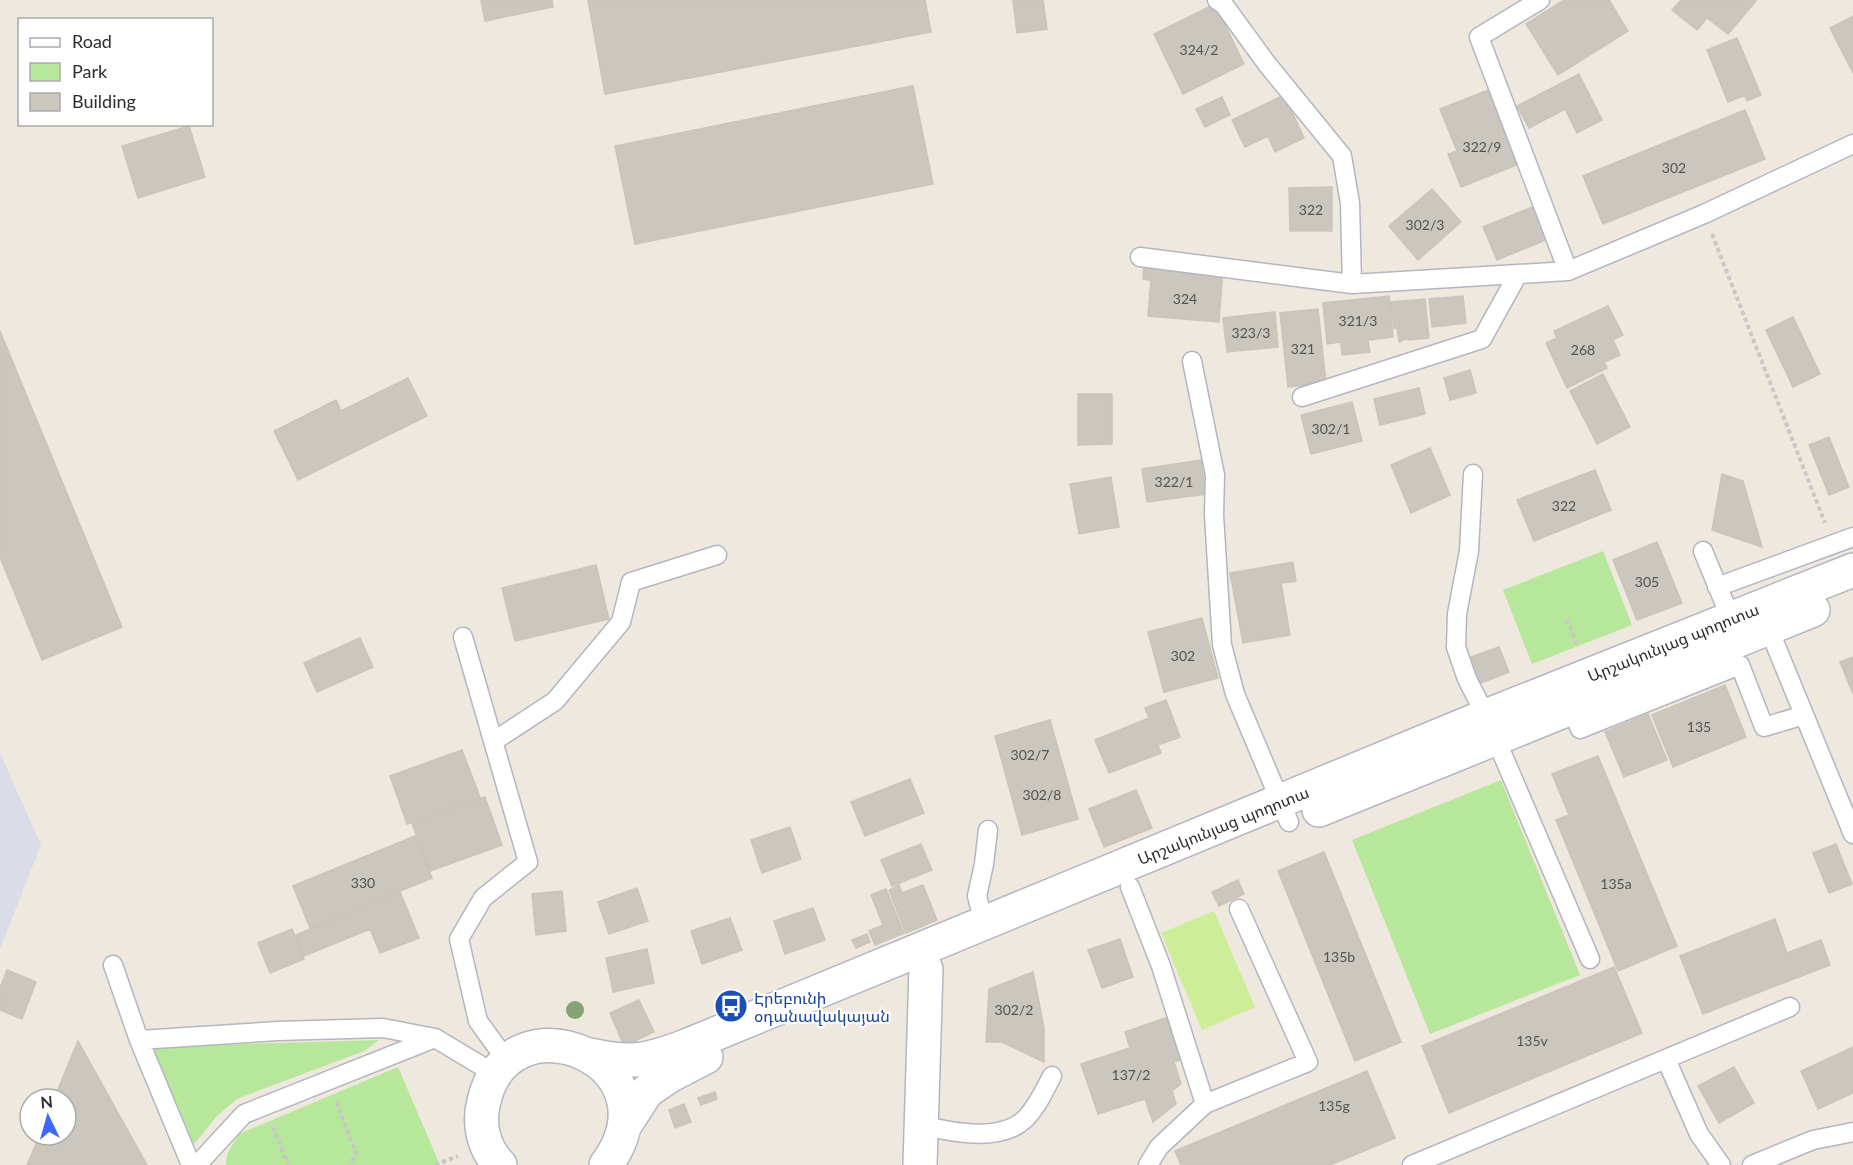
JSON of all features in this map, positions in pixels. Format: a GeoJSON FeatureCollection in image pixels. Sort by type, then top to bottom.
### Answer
{"type":"FeatureCollection","features":[{"type":"Feature","properties":{"kind":"street","name":"Արշակունյաց պողոտա"},"geometry":{"type":"LineString","coordinates":[[1490,728],[1571,708],[1853,570]]}},
{"type":"Feature","properties":{"kind":"street","name":"Արշակունյաց պողոտա"},"geometry":{"type":"LineString","coordinates":[[625,1125],[647,1091],[690,1064],[926,958],[984,923],[1285,812],[1753,618],[1853,594]]}},
{"type":"Feature","properties":{"kind":"street","name":"Արշակունյաց պողոտա"},"geometry":{"type":"LineString","coordinates":[[501,1068],[532,1048],[552,1045],[572,1047],[591,1055],[621,1062],[640,1061],[672,1052],[926,958],[1130,887],[1285,812]]}},
{"type":"Feature","properties":{"kind":"street"},"geometry":{"type":"LineString","coordinates":[[920,1165],[926,958]]}},
{"type":"Feature","properties":{"kind":"street"},"geometry":{"type":"LineString","coordinates":[[591,1055],[608,1071],[618,1086],[624,1103],[625,1125],[617,1150],[606,1165]]}},
{"type":"Feature","properties":{"kind":"street"},"geometry":{"type":"LineString","coordinates":[[500,1165],[486,1144],[481,1121],[486,1089],[501,1068]]}},
{"type":"Feature","properties":{"kind":"lane"},"geometry":{"type":"LineString","coordinates":[[1217,0],[1224,5],[1267,64],[1342,156],[1350,203],[1352,284]]}},
{"type":"Feature","properties":{"kind":"lane"},"geometry":{"type":"LineString","coordinates":[[1540,0],[1479,37],[1568,271]]}},
{"type":"Feature","properties":{"kind":"lane"},"geometry":{"type":"LineString","coordinates":[[1140,257],[1352,284],[1568,271],[1704,214],[1853,144]]}},
{"type":"Feature","properties":{"kind":"lane"},"geometry":{"type":"LineString","coordinates":[[1302,397],[1482,339],[1518,274]]}},
{"type":"Feature","properties":{"kind":"lane"},"geometry":{"type":"LineString","coordinates":[[1192,361],[1215,475],[1214,515],[1222,645],[1235,694],[1285,812]]}},
{"type":"Feature","properties":{"kind":"lane"},"geometry":{"type":"LineString","coordinates":[[1473,474],[1469,551],[1457,614],[1456,647],[1467,680],[1590,958]]}},
{"type":"Feature","properties":{"kind":"lane"},"geometry":{"type":"LineString","coordinates":[[1718,588],[1853,537]]}},
{"type":"Feature","properties":{"kind":"lane"},"geometry":{"type":"LineString","coordinates":[[1703,551],[1718,588],[1753,618],[1803,715],[1853,834]]}},
{"type":"Feature","properties":{"kind":"lane"},"geometry":{"type":"LineString","coordinates":[[494,741],[555,701],[621,622],[631,582],[717,555]]}},
{"type":"Feature","properties":{"kind":"lane"},"geometry":{"type":"LineString","coordinates":[[463,637],[528,862],[483,898],[459,939],[478,1021],[501,1068]]}},
{"type":"Feature","properties":{"kind":"lane"},"geometry":{"type":"LineString","coordinates":[[1571,708],[1580,729],[1740,665],[1764,727],[1803,715]]}},
{"type":"Feature","properties":{"kind":"lane"},"geometry":{"type":"LineString","coordinates":[[984,923],[977,896],[988,830]]}},
{"type":"Feature","properties":{"kind":"lane"},"geometry":{"type":"LineString","coordinates":[[1130,887],[1161,966],[1205,1104]]}},
{"type":"Feature","properties":{"kind":"lane"},"geometry":{"type":"LineString","coordinates":[[1148,1165],[1159,1148],[1205,1104],[1308,1062],[1239,909]]}},
{"type":"Feature","properties":{"kind":"lane"},"geometry":{"type":"LineString","coordinates":[[113,965],[139,1040],[191,1165]]}},
{"type":"Feature","properties":{"kind":"lane"},"geometry":{"type":"LineString","coordinates":[[1412,1165],[1790,1007]]}},
{"type":"Feature","properties":{"kind":"lane"},"geometry":{"type":"LineString","coordinates":[[139,1040],[278,1031],[383,1028],[435,1038],[501,1068]]}},
{"type":"Feature","properties":{"kind":"lane"},"geometry":{"type":"LineString","coordinates":[[197,1165],[244,1114],[435,1038]]}},
{"type":"Feature","properties":{"kind":"lane"},"geometry":{"type":"LineString","coordinates":[[1666,1059],[1699,1134],[1721,1165]]}},
{"type":"Feature","properties":{"kind":"lane"},"geometry":{"type":"LineString","coordinates":[[921,1125],[954,1132],[999,1131],[1024,1121],[1038,1103],[1052,1076]]}},
{"type":"Feature","properties":{"kind":"lane"},"geometry":{"type":"LineString","coordinates":[[1752,1165],[1813,1140],[1853,1132]]}},
{"type":"Feature","properties":{"kind":"path"},"geometry":{"type":"LineString","coordinates":[[1704,214],[1834,544]]}},
{"type":"Feature","properties":{"kind":"path"},"geometry":{"type":"LineString","coordinates":[[1567,619],[1580,651]]}},
{"type":"Feature","properties":{"kind":"path"},"geometry":{"type":"LineString","coordinates":[[336,1102],[356,1153],[350,1165]]}},
{"type":"Feature","properties":{"kind":"path"},"geometry":{"type":"LineString","coordinates":[[272,1125],[288,1165]]}},
{"type":"Feature","properties":{"kind":"path"},"geometry":{"type":"LineString","coordinates":[[435,1165],[451,1158]]}},
{"type":"Feature","properties":{"kind":"shaded area"},"geometry":{"type":"Polygon","coordinates":[[[0,753],[41,845],[0,949],[0,753]]]}},
{"type":"Feature","properties":{"kind":"green space"},"geometry":{"type":"Polygon","coordinates":[[[1603,551],[1632,625],[1532,664],[1503,590],[1603,551]]]}},
{"type":"Feature","properties":{"kind":"green space"},"geometry":{"type":"Polygon","coordinates":[[[1501,780],[1580,975],[1430,1034],[1352,840],[1501,780]]]}},
{"type":"Feature","properties":{"kind":"green space"},"geometry":{"type":"Polygon","coordinates":[[[1214,911],[1255,1007],[1202,1030],[1161,933],[1214,911]]]}},
{"type":"Feature","properties":{"kind":"green space"},"geometry":{"type":"Polygon","coordinates":[[[379,1040],[364,1051],[237,1099],[217,1116],[194,1144],[152,1047],[379,1040]]]}},
{"type":"Feature","properties":{"kind":"green space"},"geometry":{"type":"Polygon","coordinates":[[[398,1067],[440,1165],[226,1165],[227,1154],[239,1134],[398,1067]]]}},
{"type":"Feature","properties":{"kind":"building"},"geometry":{"type":"Polygon","coordinates":[[[481,0],[552,0],[553,7],[485,21],[481,0]]]}},
{"type":"Feature","properties":{"kind":"building"},"geometry":{"type":"Polygon","coordinates":[[[588,0],[925,0],[931,32],[605,94],[588,0]]]}},
{"type":"Feature","properties":{"kind":"building"},"geometry":{"type":"Polygon","coordinates":[[[1013,0],[1043,0],[1047,29],[1017,33],[1013,0]]]}},
{"type":"Feature","properties":{"kind":"building"},"geometry":{"type":"Polygon","coordinates":[[[1564,0],[1609,0],[1628,31],[1558,75],[1526,24],[1564,0]]]}},
{"type":"Feature","properties":{"kind":"building"},"geometry":{"type":"Polygon","coordinates":[[[1681,0],[1756,1],[1728,34],[1707,18],[1697,30],[1672,10],[1681,0]]]}},
{"type":"Feature","properties":{"kind":"building"},"geometry":{"type":"Polygon","coordinates":[[[1215,4],[1244,64],[1183,94],[1154,34],[1215,4]]]}},
{"type":"Feature","properties":{"kind":"building"},"geometry":{"type":"Polygon","coordinates":[[[1853,16],[1853,73],[1830,28],[1853,16]]]}},
{"type":"Feature","properties":{"kind":"building"},"geometry":{"type":"Polygon","coordinates":[[[1737,38],[1761,95],[1747,101],[1745,95],[1728,102],[1707,50],[1737,38]]]}},
{"type":"Feature","properties":{"kind":"building"},"geometry":{"type":"Polygon","coordinates":[[[1579,74],[1602,120],[1577,133],[1565,109],[1529,128],[1517,106],[1579,74]]]}},
{"type":"Feature","properties":{"kind":"building"},"geometry":{"type":"Polygon","coordinates":[[[913,86],[933,184],[635,244],[615,146],[913,86]]]}},
{"type":"Feature","properties":{"kind":"building"},"geometry":{"type":"Polygon","coordinates":[[[1491,89],[1521,163],[1461,187],[1448,154],[1457,151],[1440,109],[1491,89]]]}},
{"type":"Feature","properties":{"kind":"building"},"geometry":{"type":"Polygon","coordinates":[[[1284,95],[1304,138],[1275,152],[1268,136],[1245,147],[1232,120],[1284,95]]]}},
{"type":"Feature","properties":{"kind":"building"},"geometry":{"type":"Polygon","coordinates":[[[1222,97],[1230,115],[1205,127],[1196,109],[1222,97]]]}},
{"type":"Feature","properties":{"kind":"building"},"geometry":{"type":"Polygon","coordinates":[[[1745,110],[1765,159],[1603,224],[1583,176],[1745,110]]]}},
{"type":"Feature","properties":{"kind":"building"},"geometry":{"type":"Polygon","coordinates":[[[189,126],[205,177],[138,198],[122,146],[189,126]]]}},
{"type":"Feature","properties":{"kind":"building"},"geometry":{"type":"Polygon","coordinates":[[[1332,187],[1332,231],[1290,231],[1289,188],[1332,187]]]}},
{"type":"Feature","properties":{"kind":"building"},"geometry":{"type":"Polygon","coordinates":[[[1432,189],[1461,222],[1418,260],[1389,226],[1432,189]]]}},
{"type":"Feature","properties":{"kind":"building"},"geometry":{"type":"Polygon","coordinates":[[[1535,206],[1548,239],[1497,260],[1483,227],[1535,206]]]}},
{"type":"Feature","properties":{"kind":"building"},"geometry":{"type":"Polygon","coordinates":[[[1144,262],[1223,268],[1219,322],[1148,316],[1151,280],[1143,279],[1144,262]]]}},
{"type":"Feature","properties":{"kind":"building"},"geometry":{"type":"Polygon","coordinates":[[[1389,296],[1393,337],[1368,340],[1370,352],[1342,355],[1341,342],[1327,344],[1323,303],[1389,296]]]}},
{"type":"Feature","properties":{"kind":"building"},"geometry":{"type":"Polygon","coordinates":[[[1463,296],[1466,323],[1432,327],[1429,299],[1463,296]]]}},
{"type":"Feature","properties":{"kind":"building"},"geometry":{"type":"Polygon","coordinates":[[[1425,299],[1429,338],[1408,340],[1408,338],[1399,342],[1397,328],[1394,328],[1391,302],[1425,299]]]}},
{"type":"Feature","properties":{"kind":"building"},"geometry":{"type":"Polygon","coordinates":[[[1608,306],[1623,335],[1613,340],[1620,355],[1604,362],[1607,368],[1567,388],[1546,343],[1557,338],[1554,331],[1608,306]]]}},
{"type":"Feature","properties":{"kind":"building"},"geometry":{"type":"Polygon","coordinates":[[[1318,309],[1326,383],[1288,387],[1280,313],[1318,309]]]}},
{"type":"Feature","properties":{"kind":"building"},"geometry":{"type":"Polygon","coordinates":[[[1275,312],[1278,347],[1227,352],[1223,318],[1275,312]]]}},
{"type":"Feature","properties":{"kind":"building"},"geometry":{"type":"Polygon","coordinates":[[[1793,317],[1820,374],[1793,387],[1766,330],[1793,317]]]}},
{"type":"Feature","properties":{"kind":"building"},"geometry":{"type":"Polygon","coordinates":[[[0,331],[122,627],[42,660],[0,557],[0,331]]]}},
{"type":"Feature","properties":{"kind":"building"},"geometry":{"type":"Polygon","coordinates":[[[1470,370],[1476,393],[1450,400],[1444,378],[1470,370]]]}},
{"type":"Feature","properties":{"kind":"building"},"geometry":{"type":"Polygon","coordinates":[[[1603,374],[1630,427],[1597,444],[1570,391],[1603,374]]]}},
{"type":"Feature","properties":{"kind":"building"},"geometry":{"type":"Polygon","coordinates":[[[408,378],[427,416],[298,480],[274,431],[336,400],[341,411],[408,378]]]}},
{"type":"Feature","properties":{"kind":"building"},"geometry":{"type":"Polygon","coordinates":[[[1419,388],[1425,414],[1380,425],[1374,399],[1419,388]]]}},
{"type":"Feature","properties":{"kind":"building"},"geometry":{"type":"Polygon","coordinates":[[[1078,394],[1112,394],[1112,444],[1078,445],[1078,394]]]}},
{"type":"Feature","properties":{"kind":"building"},"geometry":{"type":"Polygon","coordinates":[[[1352,402],[1362,441],[1311,454],[1301,415],[1352,402]]]}},
{"type":"Feature","properties":{"kind":"building"},"geometry":{"type":"Polygon","coordinates":[[[1829,437],[1849,487],[1829,495],[1809,445],[1829,437]]]}},
{"type":"Feature","properties":{"kind":"building"},"geometry":{"type":"Polygon","coordinates":[[[1430,448],[1450,495],[1411,513],[1391,465],[1430,448]]]}},
{"type":"Feature","properties":{"kind":"building"},"geometry":{"type":"Polygon","coordinates":[[[1201,460],[1206,494],[1147,502],[1142,469],[1201,460]]]}},
{"type":"Feature","properties":{"kind":"building"},"geometry":{"type":"Polygon","coordinates":[[[1595,470],[1611,510],[1534,541],[1517,500],[1595,470]]]}},
{"type":"Feature","properties":{"kind":"building"},"geometry":{"type":"Polygon","coordinates":[[[1722,474],[1743,481],[1762,547],[1712,530],[1722,474]]]}},
{"type":"Feature","properties":{"kind":"building"},"geometry":{"type":"Polygon","coordinates":[[[1111,477],[1119,527],[1079,534],[1070,484],[1111,477]]]}},
{"type":"Feature","properties":{"kind":"building"},"geometry":{"type":"Polygon","coordinates":[[[1657,542],[1682,603],[1637,620],[1613,560],[1657,542]]]}},
{"type":"Feature","properties":{"kind":"building"},"geometry":{"type":"Polygon","coordinates":[[[1293,562],[1296,581],[1281,583],[1290,635],[1243,643],[1230,573],[1293,562]]]}},
{"type":"Feature","properties":{"kind":"building"},"geometry":{"type":"Polygon","coordinates":[[[596,565],[609,619],[515,641],[502,588],[596,565]]]}},
{"type":"Feature","properties":{"kind":"building"},"geometry":{"type":"Polygon","coordinates":[[[1202,618],[1218,678],[1164,692],[1148,632],[1202,618]]]}},
{"type":"Feature","properties":{"kind":"building"},"geometry":{"type":"Polygon","coordinates":[[[360,638],[373,667],[317,692],[304,663],[360,638]]]}},
{"type":"Feature","properties":{"kind":"building"},"geometry":{"type":"Polygon","coordinates":[[[1499,647],[1509,672],[1481,683],[1471,657],[1499,647]]]}},
{"type":"Feature","properties":{"kind":"building"},"geometry":{"type":"Polygon","coordinates":[[[1853,657],[1853,694],[1840,662],[1853,657]]]}},
{"type":"Feature","properties":{"kind":"building"},"geometry":{"type":"Polygon","coordinates":[[[1725,685],[1746,737],[1673,767],[1652,715],[1725,685]]]}},
{"type":"Feature","properties":{"kind":"building"},"geometry":{"type":"Polygon","coordinates":[[[1166,700],[1180,737],[1158,745],[1161,753],[1109,773],[1095,740],[1149,718],[1145,708],[1166,700]]]}},
{"type":"Feature","properties":{"kind":"building"},"geometry":{"type":"Polygon","coordinates":[[[1648,714],[1667,760],[1624,777],[1605,732],[1648,714]]]}},
{"type":"Feature","properties":{"kind":"building"},"geometry":{"type":"Polygon","coordinates":[[[1050,720],[1078,819],[1022,835],[995,736],[1050,720]]]}},
{"type":"Feature","properties":{"kind":"building"},"geometry":{"type":"Polygon","coordinates":[[[462,750],[480,797],[407,824],[390,776],[462,750]]]}},
{"type":"Feature","properties":{"kind":"building"},"geometry":{"type":"Polygon","coordinates":[[[1598,756],[1677,946],[1618,971],[1556,820],[1569,815],[1552,774],[1598,756]]]}},
{"type":"Feature","properties":{"kind":"building"},"geometry":{"type":"Polygon","coordinates":[[[910,779],[924,813],[865,836],[851,802],[910,779]]]}},
{"type":"Feature","properties":{"kind":"building"},"geometry":{"type":"Polygon","coordinates":[[[1136,790],[1152,828],[1104,847],[1089,809],[1136,790]]]}},
{"type":"Feature","properties":{"kind":"building"},"geometry":{"type":"Polygon","coordinates":[[[485,797],[502,845],[430,871],[412,823],[485,797]]]}},
{"type":"Feature","properties":{"kind":"building"},"geometry":{"type":"Polygon","coordinates":[[[790,827],[801,859],[762,873],[751,840],[790,827]]]}},
{"type":"Feature","properties":{"kind":"building"},"geometry":{"type":"Polygon","coordinates":[[[415,836],[432,878],[310,928],[293,886],[415,836]]]}},
{"type":"Feature","properties":{"kind":"building"},"geometry":{"type":"Polygon","coordinates":[[[921,844],[932,870],[892,886],[881,860],[921,844]]]}},
{"type":"Feature","properties":{"kind":"building"},"geometry":{"type":"Polygon","coordinates":[[[1836,844],[1852,884],[1829,893],[1813,853],[1836,844]]]}},
{"type":"Feature","properties":{"kind":"building"},"geometry":{"type":"Polygon","coordinates":[[[1324,852],[1401,1042],[1355,1061],[1278,871],[1324,852]]]}},
{"type":"Feature","properties":{"kind":"building"},"geometry":{"type":"Polygon","coordinates":[[[1238,880],[1244,894],[1219,906],[1212,892],[1238,880]]]}},
{"type":"Feature","properties":{"kind":"building"},"geometry":{"type":"Polygon","coordinates":[[[899,885],[902,893],[923,885],[937,920],[906,933],[889,890],[899,885]]]}},
{"type":"Feature","properties":{"kind":"building"},"geometry":{"type":"Polygon","coordinates":[[[637,888],[648,921],[609,934],[598,902],[637,888]]]}},
{"type":"Feature","properties":{"kind":"building"},"geometry":{"type":"Polygon","coordinates":[[[886,889],[904,933],[875,945],[869,931],[883,925],[871,895],[886,889]]]}},
{"type":"Feature","properties":{"kind":"building"},"geometry":{"type":"Polygon","coordinates":[[[562,891],[566,931],[536,935],[532,894],[562,891]]]}},
{"type":"Feature","properties":{"kind":"building"},"geometry":{"type":"Polygon","coordinates":[[[400,892],[419,938],[380,953],[370,929],[304,956],[296,935],[400,892]]]}},
{"type":"Feature","properties":{"kind":"building"},"geometry":{"type":"Polygon","coordinates":[[[813,908],[825,940],[785,954],[774,921],[813,908]]]}},
{"type":"Feature","properties":{"kind":"building"},"geometry":{"type":"Polygon","coordinates":[[[730,918],[742,950],[702,964],[691,931],[730,918]]]}},
{"type":"Feature","properties":{"kind":"building"},"geometry":{"type":"Polygon","coordinates":[[[1775,919],[1787,953],[1821,940],[1830,965],[1703,1014],[1680,956],[1775,919]]]}},
{"type":"Feature","properties":{"kind":"building"},"geometry":{"type":"Polygon","coordinates":[[[292,929],[304,959],[270,973],[258,943],[292,929]]]}},
{"type":"Feature","properties":{"kind":"building"},"geometry":{"type":"Polygon","coordinates":[[[867,934],[870,942],[856,948],[852,940],[867,934]]]}},
{"type":"Feature","properties":{"kind":"building"},"geometry":{"type":"Polygon","coordinates":[[[1120,939],[1133,977],[1102,988],[1088,950],[1120,939]]]}},
{"type":"Feature","properties":{"kind":"building"},"geometry":{"type":"Polygon","coordinates":[[[647,949],[654,983],[613,992],[606,958],[647,949]]]}},
{"type":"Feature","properties":{"kind":"building"},"geometry":{"type":"Polygon","coordinates":[[[1614,967],[1642,1033],[1449,1113],[1422,1046],[1614,967]]]}},
{"type":"Feature","properties":{"kind":"building"},"geometry":{"type":"Polygon","coordinates":[[[7,970],[36,982],[22,1019],[0,1010],[0,988],[7,970]]]}},
{"type":"Feature","properties":{"kind":"building"},"geometry":{"type":"Polygon","coordinates":[[[1033,972],[1044,1028],[1044,1062],[1002,1042],[986,1042],[989,989],[1033,972]]]}},
{"type":"Feature","properties":{"kind":"building"},"geometry":{"type":"Polygon","coordinates":[[[639,1000],[654,1032],[624,1046],[610,1013],[639,1000]]]}},
{"type":"Feature","properties":{"kind":"building"},"geometry":{"type":"Polygon","coordinates":[[[1168,1017],[1182,1059],[1174,1062],[1181,1084],[1172,1091],[1176,1104],[1153,1122],[1145,1099],[1098,1114],[1081,1064],[1130,1048],[1125,1032],[1168,1017]]]}},
{"type":"Feature","properties":{"kind":"building"},"geometry":{"type":"Polygon","coordinates":[[[78,1041],[147,1165],[27,1165],[35,1147],[78,1147],[78,1087],[59,1087],[78,1041]]]}},
{"type":"Feature","properties":{"kind":"building"},"geometry":{"type":"Polygon","coordinates":[[[1853,1047],[1853,1093],[1818,1109],[1801,1071],[1853,1047]]]}},
{"type":"Feature","properties":{"kind":"building"},"geometry":{"type":"Polygon","coordinates":[[[1734,1067],[1754,1103],[1719,1123],[1698,1086],[1734,1067]]]}},
{"type":"Feature","properties":{"kind":"building"},"geometry":{"type":"Polygon","coordinates":[[[1367,1071],[1395,1138],[1330,1165],[1181,1165],[1175,1151],[1367,1071]]]}},
{"type":"Feature","properties":{"kind":"building"},"geometry":{"type":"Polygon","coordinates":[[[715,1092],[717,1099],[701,1105],[698,1098],[715,1092]]]}},
{"type":"Feature","properties":{"kind":"building"},"geometry":{"type":"Polygon","coordinates":[[[684,1104],[691,1122],[675,1128],[669,1110],[684,1104]]]}},
{"type":"Feature","properties":{"kind":"place","name":"Էրեբունի օդանավակայան"},"geometry":{"type":"Point","coordinates":[731,1006]}}]}
